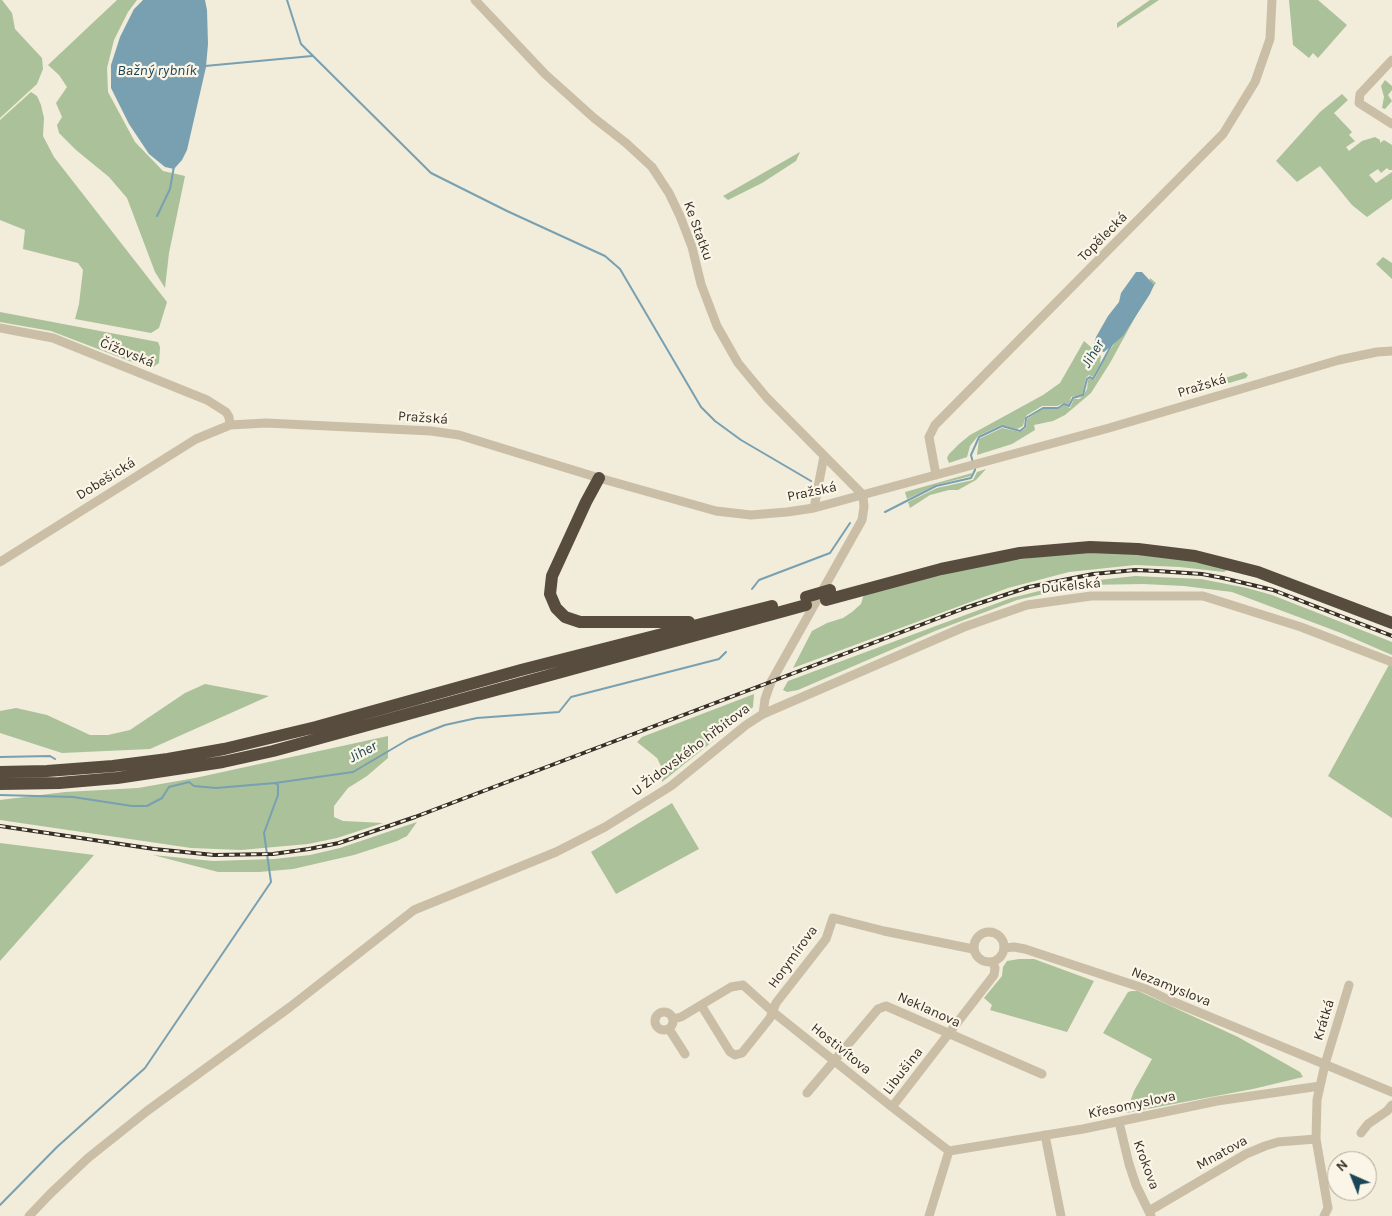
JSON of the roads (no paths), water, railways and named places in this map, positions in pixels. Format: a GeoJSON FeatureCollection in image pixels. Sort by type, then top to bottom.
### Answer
{"type":"FeatureCollection","features":[{"type":"Feature","properties":{"kind":"highway"},"geometry":{"type":"LineString","coordinates":[[599,478],[552,576],[550,594],[560,614],[572,620],[591,623],[719,620]]}},
{"type":"Feature","properties":{"kind":"highway"},"geometry":{"type":"LineString","coordinates":[[0,784],[60,783],[117,778],[232,760],[367,726],[828,595],[947,559],[1016,545],[1093,539],[1176,545],[1218,553],[1256,564],[1392,614]]}},
{"type":"Feature","properties":{"kind":"highway"},"geometry":{"type":"LineString","coordinates":[[828,595],[1020,553],[1090,547],[1138,549],[1195,556],[1258,572],[1392,623]]}},
{"type":"Feature","properties":{"kind":"highway"},"geometry":{"type":"LineString","coordinates":[[0,772],[113,766],[224,749],[316,727],[521,670],[719,620],[806,601]]}},
{"type":"Feature","properties":{"kind":"street","name":"Ke Statku"},"geometry":{"type":"LineString","coordinates":[[475,0],[545,74],[652,166],[680,216],[692,247],[701,284],[717,326],[738,363],[767,398],[863,495]]}},
{"type":"Feature","properties":{"kind":"street","name":"Topělecká"},"geometry":{"type":"LineString","coordinates":[[936,475],[929,437],[935,425],[1224,134],[1255,82],[1270,39],[1272,0]]}},
{"type":"Feature","properties":{"kind":"street"},"geometry":{"type":"LineString","coordinates":[[1392,60],[1360,94],[1359,103],[1392,124]]}},
{"type":"Feature","properties":{"kind":"street","name":"Čížovská"},"geometry":{"type":"LineString","coordinates":[[0,328],[52,338],[207,400],[226,412],[230,425]]}},
{"type":"Feature","properties":{"kind":"street","name":"Pražská"},"geometry":{"type":"LineString","coordinates":[[230,425],[266,423],[431,431],[459,435],[599,478],[716,511],[751,515],[814,508],[1109,428],[1339,360],[1377,352],[1392,351]]}},
{"type":"Feature","properties":{"kind":"street","name":"Dobešická"},"geometry":{"type":"LineString","coordinates":[[0,562],[196,439],[230,425]]}},
{"type":"Feature","properties":{"kind":"street"},"geometry":{"type":"LineString","coordinates":[[814,508],[824,456]]}},
{"type":"Feature","properties":{"kind":"street","name":"U Židovského hřbitova"},"geometry":{"type":"LineString","coordinates":[[30,1216],[88,1158],[147,1111],[290,1007],[414,910],[556,852],[606,827],[671,786],[746,725],[763,714],[765,699],[771,682],[862,520],[863,495]]}},
{"type":"Feature","properties":{"kind":"street","name":"Dukelská"},"geometry":{"type":"LineString","coordinates":[[763,714],[964,627],[1027,605],[1091,596],[1203,596],[1301,627],[1392,662]]}},
{"type":"Feature","properties":{"kind":"street","name":"Horymírova"},"geometry":{"type":"LineString","coordinates":[[702,1005],[730,1052],[735,1055],[742,1053],[770,1018],[776,1003],[826,939],[833,918],[884,931],[973,949]]}},
{"type":"Feature","properties":{"kind":"street"},"geometry":{"type":"LineString","coordinates":[[986,932],[996,934],[1004,943],[1004,948],[1002,954],[993,962],[982,962],[973,949],[976,938],[986,932]]}},
{"type":"Feature","properties":{"kind":"street","name":"Nezamyslova"},"geometry":{"type":"LineString","coordinates":[[1004,948],[1025,949],[1146,989],[1392,1092]]}},
{"type":"Feature","properties":{"kind":"street","name":"Libušina"},"geometry":{"type":"LineString","coordinates":[[949,1152],[892,1107],[994,975],[995,968],[993,962]]}},
{"type":"Feature","properties":{"kind":"street","name":"Krátká"},"geometry":{"type":"LineString","coordinates":[[1324,1216],[1328,1208],[1316,1139],[1317,1100],[1325,1064],[1349,985]]}},
{"type":"Feature","properties":{"kind":"street","name":"Hostivítova"},"geometry":{"type":"LineString","coordinates":[[673,1019],[702,1005],[731,987],[743,986],[892,1107]]}},
{"type":"Feature","properties":{"kind":"street","name":"Neklanova"},"geometry":{"type":"LineString","coordinates":[[807,1093],[878,1009],[886,1006],[1042,1074]]}},
{"type":"Feature","properties":{"kind":"street"},"geometry":{"type":"LineString","coordinates":[[662,1012],[669,1013],[673,1019],[669,1029],[658,1028],[655,1021],[662,1012]]}},
{"type":"Feature","properties":{"kind":"street"},"geometry":{"type":"LineString","coordinates":[[669,1029],[685,1054]]}},
{"type":"Feature","properties":{"kind":"street","name":"Křesomyslova"},"geometry":{"type":"LineString","coordinates":[[949,1152],[1119,1122],[1217,1101],[1320,1086]]}},
{"type":"Feature","properties":{"kind":"street"},"geometry":{"type":"LineString","coordinates":[[1362,1133],[1368,1124],[1387,1111],[1392,1105]]}},
{"type":"Feature","properties":{"kind":"street","name":"Krokova"},"geometry":{"type":"LineString","coordinates":[[1119,1122],[1128,1164],[1150,1213]]}},
{"type":"Feature","properties":{"kind":"street"},"geometry":{"type":"LineString","coordinates":[[1045,1135],[1061,1216]]}},
{"type":"Feature","properties":{"kind":"street","name":"Mnatova"},"geometry":{"type":"LineString","coordinates":[[1150,1213],[1265,1146],[1278,1142],[1316,1139]]}},
{"type":"Feature","properties":{"kind":"street"},"geometry":{"type":"LineString","coordinates":[[929,1216],[949,1152]]}},
{"type":"Feature","properties":{"kind":"water","name":"Bažný rybník"},"geometry":{"type":"Polygon","coordinates":[[[143,0],[205,0],[207,10],[208,44],[206,67],[187,150],[182,160],[174,169],[165,167],[149,154],[129,124],[111,88],[111,65],[120,37],[134,9],[143,0]]]}},
{"type":"Feature","properties":{"kind":"water"},"geometry":{"type":"Polygon","coordinates":[[[1136,272],[1142,272],[1154,285],[1150,294],[1123,336],[1104,352],[1099,351],[1094,345],[1096,337],[1108,316],[1119,302],[1121,293],[1136,272]]]}},
{"type":"Feature","properties":{"kind":"waterway"},"geometry":{"type":"LineString","coordinates":[[287,0],[301,44],[431,173],[507,211],[605,256],[620,269],[701,407],[715,421],[741,440],[811,481]]}},
{"type":"Feature","properties":{"kind":"waterway"},"geometry":{"type":"LineString","coordinates":[[205,66],[312,56]]}},
{"type":"Feature","properties":{"kind":"waterway"},"geometry":{"type":"LineString","coordinates":[[157,216],[170,189],[174,166]]}},
{"type":"Feature","properties":{"kind":"waterway","name":"Jiher"},"geometry":{"type":"LineString","coordinates":[[973,463],[971,455],[979,437],[1002,426],[1020,431],[1025,427],[1026,418],[1043,408],[1058,408],[1064,404],[1069,406],[1073,398],[1083,395],[1087,379],[1090,377],[1093,379],[1112,344]]}},
{"type":"Feature","properties":{"kind":"waterway","name":"Jiher"},"geometry":{"type":"LineString","coordinates":[[885,512],[936,486],[971,478],[975,467]]}},
{"type":"Feature","properties":{"kind":"waterway","name":"Jiher"},"geometry":{"type":"LineString","coordinates":[[752,589],[759,580],[830,553],[850,523]]}},
{"type":"Feature","properties":{"kind":"waterway","name":"Jiher"},"geometry":{"type":"LineString","coordinates":[[0,795],[73,797],[132,806],[147,806],[162,798],[169,787],[189,782],[194,786],[216,788],[275,783],[353,772],[409,739],[445,725],[477,718],[559,712],[571,697],[719,659],[726,652]]}},
{"type":"Feature","properties":{"kind":"waterway"},"geometry":{"type":"LineString","coordinates":[[0,757],[50,756],[55,759]]}},
{"type":"Feature","properties":{"kind":"waterway"},"geometry":{"type":"LineString","coordinates":[[0,1205],[57,1147],[145,1068],[271,882],[264,833],[278,795],[278,785],[275,783]]}},
{"type":"Feature","properties":{"kind":"railway"},"geometry":{"type":"LineString","coordinates":[[0,826],[154,849],[214,855],[273,854],[339,843],[415,817],[965,608],[1029,587],[1093,574],[1135,570],[1202,574],[1223,578],[1273,590],[1392,636]]}}]}
